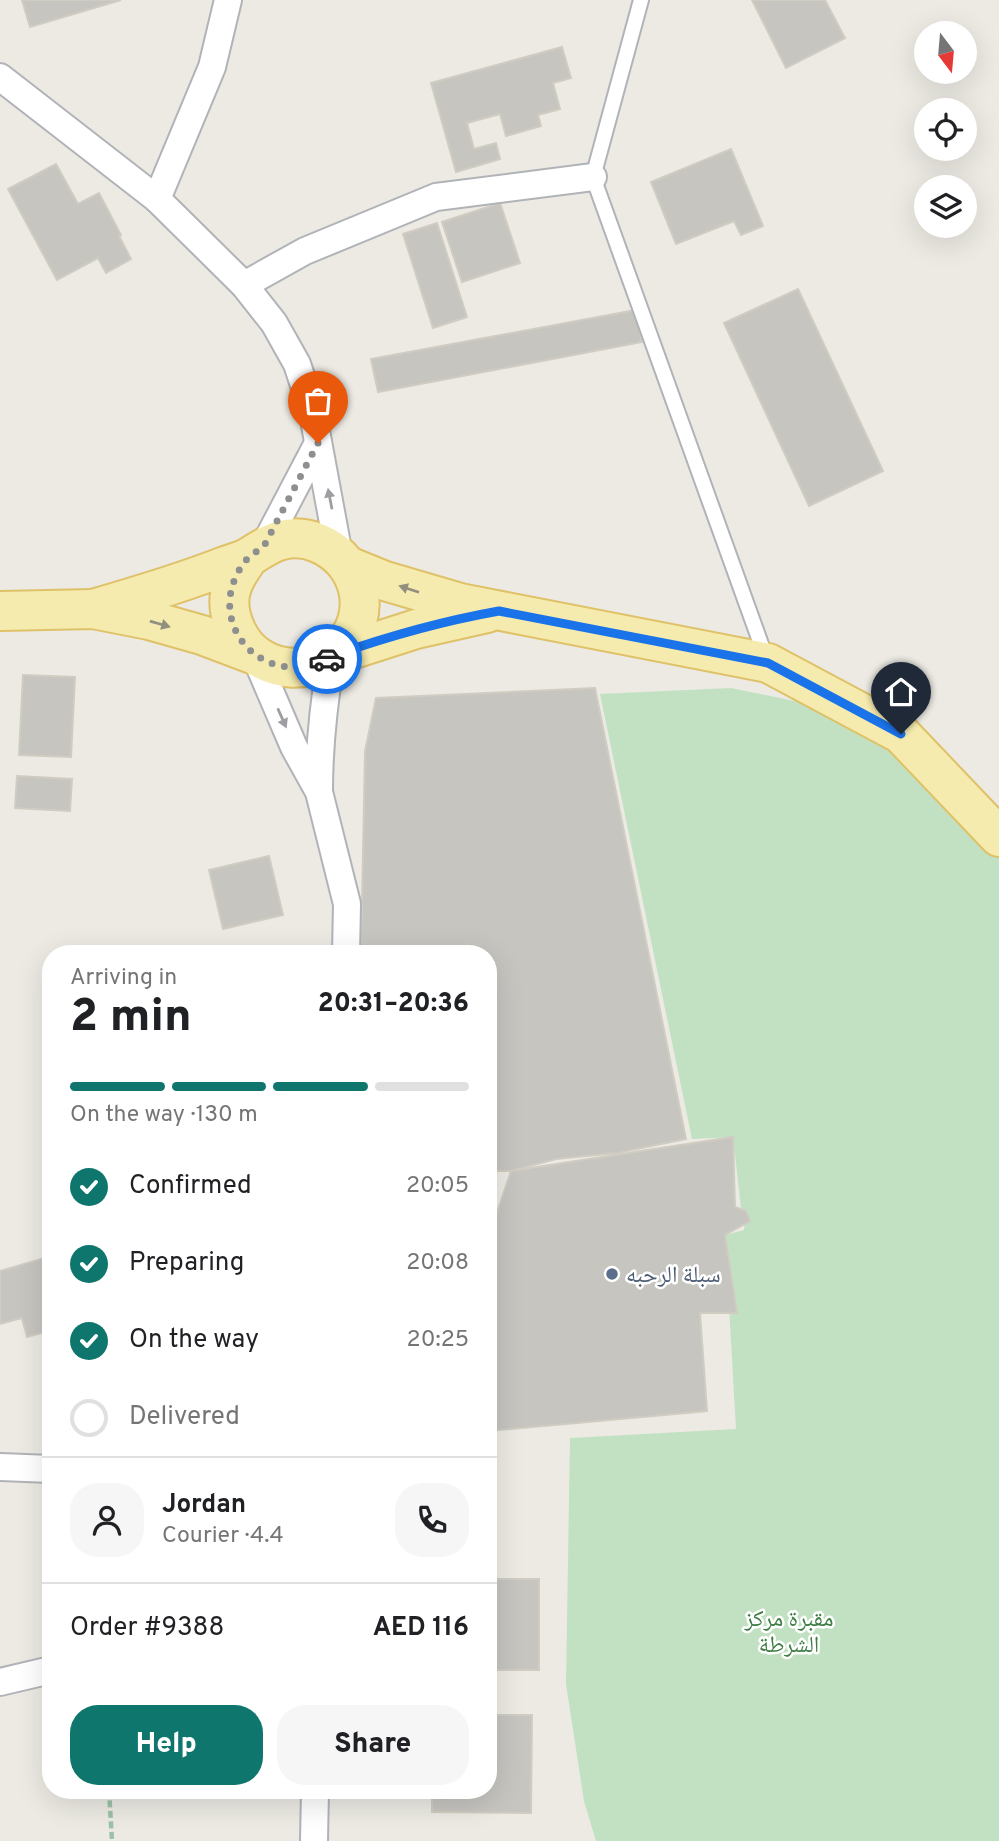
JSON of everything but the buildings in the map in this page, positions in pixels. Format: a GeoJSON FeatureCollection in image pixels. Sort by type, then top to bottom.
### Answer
{"type":"FeatureCollection","features":[{"type":"Feature","properties":{"kind":"main road"},"geometry":{"type":"LineString","coordinates":[[93,609],[198,577],[279,540],[295,538],[318,543],[344,560],[423,593],[460,603],[768,663],[901,734],[999,837]]}},
{"type":"Feature","properties":{"kind":"main road"},"geometry":{"type":"LineString","coordinates":[[255,655],[240,638],[231,618],[230,596],[236,575],[257,551]]}},
{"type":"Feature","properties":{"kind":"main road"},"geometry":{"type":"LineString","coordinates":[[333,656],[355,629],[359,613],[360,597],[356,581],[344,560]]}},
{"type":"Feature","properties":{"kind":"main road"},"geometry":{"type":"LineString","coordinates":[[0,611],[93,609],[149,620],[255,655],[285,668],[308,666],[416,629],[499,611]]}},
{"type":"Feature","properties":{"kind":"street"},"geometry":{"type":"LineString","coordinates":[[157,199],[212,67],[228,0]]}},
{"type":"Feature","properties":{"kind":"street"},"geometry":{"type":"LineString","coordinates":[[0,77],[157,199],[244,285],[274,323],[297,364],[312,409],[344,560]]}},
{"type":"Feature","properties":{"kind":"street"},"geometry":{"type":"LineString","coordinates":[[244,285],[305,251],[436,197],[593,177]]}},
{"type":"Feature","properties":{"kind":"street"},"geometry":{"type":"LineString","coordinates":[[257,551],[318,443]]}},
{"type":"Feature","properties":{"kind":"street"},"geometry":{"type":"LineString","coordinates":[[255,655],[318,792],[347,904],[346,945]]}},
{"type":"Feature","properties":{"kind":"street"},"geometry":{"type":"LineString","coordinates":[[318,792],[323,703],[333,656]]}},
{"type":"Feature","properties":{"kind":"street"},"geometry":{"type":"LineString","coordinates":[[0,1467],[42,1469]]}},
{"type":"Feature","properties":{"kind":"street"},"geometry":{"type":"LineString","coordinates":[[0,1682],[42,1672]]}},
{"type":"Feature","properties":{"kind":"street"},"geometry":{"type":"LineString","coordinates":[[314,1841],[315,1799]]}},
{"type":"Feature","properties":{"kind":"lane"},"geometry":{"type":"LineString","coordinates":[[641,0],[593,177],[768,663]]}},
{"type":"Feature","properties":{"kind":"path"},"geometry":{"type":"LineString","coordinates":[[110,1799],[112,1841]]}},
{"type":"Feature","properties":{"kind":"green space","name":"مقبرة مركز الشرطة"},"geometry":{"type":"Polygon","coordinates":[[[731,688],[809,704],[886,739],[999,852],[999,1841],[596,1841],[584,1801],[566,1684],[570,1438],[736,1429],[725,1235],[744,1230],[746,1211],[741,1208],[733,1137],[692,1139],[600,694],[731,688]]]}},
{"type":"Feature","properties":{"kind":"way so far"},"geometry":{"type":"LineString","coordinates":[[318,443],[264,546],[249,557],[236,575],[230,596],[231,618],[240,638],[255,656],[285,668],[316,665],[327,659]]}},
{"type":"Feature","properties":{"kind":"place","name":"سبلة الرحبه"},"geometry":{"type":"Point","coordinates":[612,1274]}},
{"type":"Feature","properties":{"kind":"route"},"geometry":{"type":"LineString","coordinates":[[327,659],[416,629],[499,611],[768,663],[901,734]]}}]}
